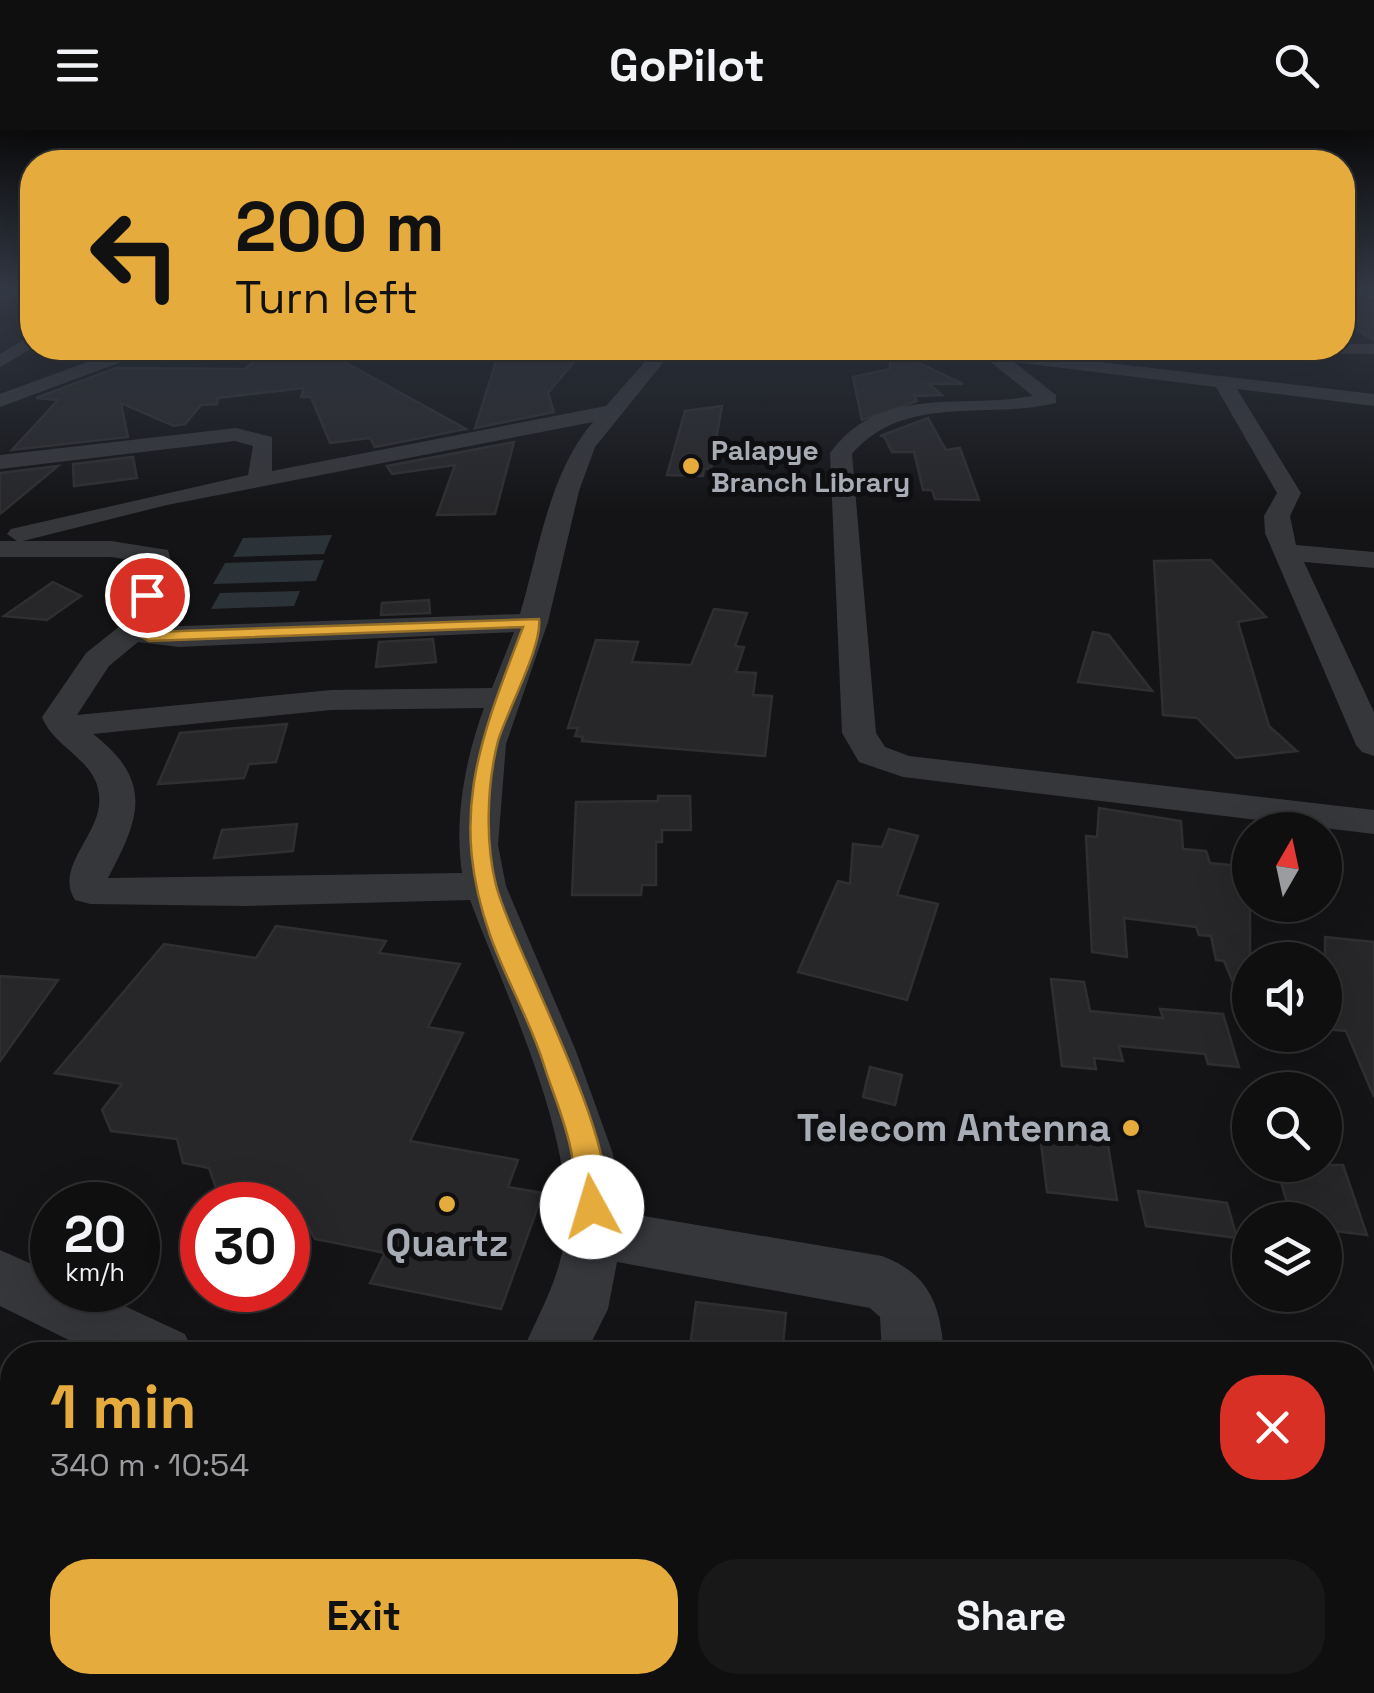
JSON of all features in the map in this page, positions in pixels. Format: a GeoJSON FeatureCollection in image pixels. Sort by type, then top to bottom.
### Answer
{"type":"FeatureCollection","features":[{"type":"Feature","properties":{"kind":"street"},"geometry":{"type":"LineString","coordinates":[[0,401],[99,364]]}},
{"type":"Feature","properties":{"kind":"street"},"geometry":{"type":"LineString","coordinates":[[559,1342],[578,1309],[594,1234],[586,1154],[552,1051],[486,886],[478,845],[480,820],[488,744],[533,622],[567,491],[584,446],[653,364]]}},
{"type":"Feature","properties":{"kind":"street"},"geometry":{"type":"LineString","coordinates":[[1005,364],[1049,399],[918,407],[870,422],[854,433],[841,453],[859,733],[872,754],[902,766],[1374,822]]}},
{"type":"Feature","properties":{"kind":"street"},"geometry":{"type":"LineString","coordinates":[[1075,364],[1374,400]]}},
{"type":"Feature","properties":{"kind":"street"},"geometry":{"type":"LineString","coordinates":[[1223,382],[1236,410],[1280,470],[1289,493],[1277,516],[1285,552],[1374,746]]}},
{"type":"Feature","properties":{"kind":"street"},"geometry":{"type":"LineString","coordinates":[[0,540],[128,503],[528,432],[613,411]]}},
{"type":"Feature","properties":{"kind":"street"},"geometry":{"type":"LineString","coordinates":[[0,462],[236,434],[264,442],[259,478]]}},
{"type":"Feature","properties":{"kind":"street"},"geometry":{"type":"LineString","coordinates":[[0,549],[111,548],[159,556],[159,571],[135,618],[135,629]]}},
{"type":"Feature","properties":{"kind":"street"},"geometry":{"type":"LineString","coordinates":[[1285,552],[1374,560]]}},
{"type":"Feature","properties":{"kind":"street"},"geometry":{"type":"LineString","coordinates":[[135,629],[149,636],[179,638],[533,622]]}},
{"type":"Feature","properties":{"kind":"street"},"geometry":{"type":"LineString","coordinates":[[135,629],[97,660],[59,716],[62,727],[106,760],[118,780],[116,826],[87,878],[90,891],[174,894],[486,886]]}},
{"type":"Feature","properties":{"kind":"street"},"geometry":{"type":"LineString","coordinates":[[62,727],[331,700],[502,698]]}},
{"type":"Feature","properties":{"kind":"street"},"geometry":{"type":"LineString","coordinates":[[594,1234],[882,1284],[902,1294],[911,1313],[912,1342]]}},
{"type":"Feature","properties":{"kind":"street"},"geometry":{"type":"LineString","coordinates":[[0,1277],[136,1342]]}},
{"type":"Feature","properties":{"kind":"shaded area"},"geometry":{"type":"Polygon","coordinates":[[[332,535],[324,554],[233,557],[243,538],[332,535]]]}},
{"type":"Feature","properties":{"kind":"shaded area"},"geometry":{"type":"Polygon","coordinates":[[[324,560],[316,581],[213,584],[225,563],[324,560]]]}},
{"type":"Feature","properties":{"kind":"shaded area"},"geometry":{"type":"Polygon","coordinates":[[[300,591],[294,606],[211,609],[220,593],[300,591]]]}},
{"type":"Feature","properties":{"kind":"building"},"geometry":{"type":"Polygon","coordinates":[[[251,364],[348,364],[466,429],[375,447],[370,438],[330,443],[311,397],[301,397],[304,388],[218,398],[217,404],[201,405],[185,424],[174,426],[121,403],[128,437],[12,450],[58,400],[36,398],[116,368],[245,369],[251,364]]]}},
{"type":"Feature","properties":{"kind":"building"},"geometry":{"type":"Polygon","coordinates":[[[495,364],[572,364],[548,393],[554,412],[475,428],[495,364]]]}},
{"type":"Feature","properties":{"kind":"building"},"geometry":{"type":"Polygon","coordinates":[[[890,364],[921,364],[963,384],[929,384],[942,395],[914,396],[917,401],[862,420],[853,377],[890,369],[890,364]]]}},
{"type":"Feature","properties":{"kind":"building"},"geometry":{"type":"Polygon","coordinates":[[[722,406],[711,469],[704,469],[703,476],[667,475],[685,411],[722,406]]]}},
{"type":"Feature","properties":{"kind":"building"},"geometry":{"type":"Polygon","coordinates":[[[928,418],[946,450],[960,448],[979,500],[935,499],[932,490],[923,490],[914,452],[892,452],[884,436],[880,436],[928,418]]]}},
{"type":"Feature","properties":{"kind":"building"},"geometry":{"type":"Polygon","coordinates":[[[514,442],[495,514],[437,515],[455,465],[392,474],[387,466],[514,442]]]}},
{"type":"Feature","properties":{"kind":"building"},"geometry":{"type":"Polygon","coordinates":[[[133,457],[137,478],[74,486],[73,464],[133,457]]]}},
{"type":"Feature","properties":{"kind":"building"},"geometry":{"type":"Polygon","coordinates":[[[58,466],[0,514],[0,473],[58,466]]]}},
{"type":"Feature","properties":{"kind":"building"},"geometry":{"type":"Polygon","coordinates":[[[1211,560],[1266,617],[1238,622],[1269,726],[1297,751],[1236,758],[1197,718],[1163,715],[1154,561],[1211,560]]]}},
{"type":"Feature","properties":{"kind":"building"},"geometry":{"type":"Polygon","coordinates":[[[53,582],[81,596],[47,620],[4,616],[53,582]]]}},
{"type":"Feature","properties":{"kind":"building"},"geometry":{"type":"Polygon","coordinates":[[[429,600],[430,613],[381,615],[382,603],[429,600]]]}},
{"type":"Feature","properties":{"kind":"building"},"geometry":{"type":"Polygon","coordinates":[[[714,609],[747,613],[735,646],[744,647],[736,672],[756,673],[753,695],[772,696],[765,756],[582,741],[583,737],[575,736],[578,728],[568,728],[596,640],[638,642],[632,662],[691,665],[714,609]]]}},
{"type":"Feature","properties":{"kind":"building"},"geometry":{"type":"Polygon","coordinates":[[[1093,632],[1109,635],[1152,691],[1078,682],[1093,632]]]}},
{"type":"Feature","properties":{"kind":"building"},"geometry":{"type":"Polygon","coordinates":[[[433,639],[436,662],[376,667],[379,642],[433,639]]]}},
{"type":"Feature","properties":{"kind":"building"},"geometry":{"type":"Polygon","coordinates":[[[287,724],[276,762],[249,764],[244,778],[158,784],[180,733],[287,724]]]}},
{"type":"Feature","properties":{"kind":"building"},"geometry":{"type":"Polygon","coordinates":[[[658,796],[690,796],[691,830],[662,830],[662,842],[656,842],[656,885],[642,885],[641,895],[572,895],[576,802],[658,801],[658,796]]]}},
{"type":"Feature","properties":{"kind":"building"},"geometry":{"type":"Polygon","coordinates":[[[1099,808],[1181,821],[1183,849],[1206,851],[1210,863],[1232,865],[1232,922],[1250,922],[1250,942],[1232,942],[1232,980],[1224,961],[1216,960],[1211,936],[1199,935],[1196,927],[1124,918],[1127,957],[1092,952],[1086,836],[1097,837],[1099,808]]]}},
{"type":"Feature","properties":{"kind":"building"},"geometry":{"type":"Polygon","coordinates":[[[297,824],[293,851],[214,858],[222,830],[297,824]]]}},
{"type":"Feature","properties":{"kind":"building"},"geometry":{"type":"Polygon","coordinates":[[[889,829],[918,836],[897,895],[938,904],[907,1000],[798,972],[838,881],[850,884],[853,844],[882,847],[889,829]]]}},
{"type":"Feature","properties":{"kind":"building"},"geometry":{"type":"Polygon","coordinates":[[[276,926],[386,941],[379,953],[460,964],[428,1027],[463,1033],[410,1141],[518,1160],[508,1187],[543,1193],[501,1309],[370,1283],[385,1253],[315,1239],[310,1230],[310,1182],[214,1182],[209,1168],[183,1163],[177,1139],[111,1131],[102,1110],[122,1084],[55,1073],[164,944],[256,958],[276,926]]]}},
{"type":"Feature","properties":{"kind":"building"},"geometry":{"type":"Polygon","coordinates":[[[1325,937],[1374,942],[1374,1097],[1346,1031],[1342,1031],[1342,942],[1325,942],[1325,937]]]}},
{"type":"Feature","properties":{"kind":"building"},"geometry":{"type":"Polygon","coordinates":[[[0,976],[58,980],[0,1061],[0,976]]]}},
{"type":"Feature","properties":{"kind":"building"},"geometry":{"type":"Polygon","coordinates":[[[1051,979],[1084,982],[1090,1011],[1163,1018],[1160,1009],[1223,1014],[1239,1067],[1208,1064],[1205,1054],[1119,1046],[1123,1061],[1094,1058],[1096,1069],[1062,1066],[1051,979]]]}},
{"type":"Feature","properties":{"kind":"building"},"geometry":{"type":"Polygon","coordinates":[[[870,1067],[902,1075],[895,1105],[863,1097],[870,1067]]]}},
{"type":"Feature","properties":{"kind":"building"},"geometry":{"type":"Polygon","coordinates":[[[1039,1126],[1106,1133],[1117,1200],[1047,1192],[1039,1126]]]}},
{"type":"Feature","properties":{"kind":"building"},"geometry":{"type":"Polygon","coordinates":[[[1343,1165],[1367,1235],[1342,1232],[1342,1202],[1287,1202],[1281,1182],[1342,1182],[1343,1165]]]}},
{"type":"Feature","properties":{"kind":"building"},"geometry":{"type":"Polygon","coordinates":[[[1138,1191],[1227,1203],[1232,1237],[1146,1226],[1138,1191]]]}},
{"type":"Feature","properties":{"kind":"building"},"geometry":{"type":"Polygon","coordinates":[[[696,1302],[786,1313],[783,1342],[691,1342],[696,1302]]]}},
{"type":"Feature","properties":{"kind":"place","name":"Palapye Branch Library"},"geometry":{"type":"Point","coordinates":[691,466]}},
{"type":"Feature","properties":{"kind":"place","name":"Telecom Antenna"},"geometry":{"type":"Point","coordinates":[1131,1128]}},
{"type":"Feature","properties":{"kind":"place","name":"Quartz"},"geometry":{"type":"Point","coordinates":[447,1204]}},
{"type":"Feature","properties":{"kind":"route"},"geometry":{"type":"LineString","coordinates":[[147,595],[135,618],[135,629],[149,636],[179,638],[533,622],[488,744],[478,845],[503,938],[552,1051],[586,1154],[592,1207]]}}]}
